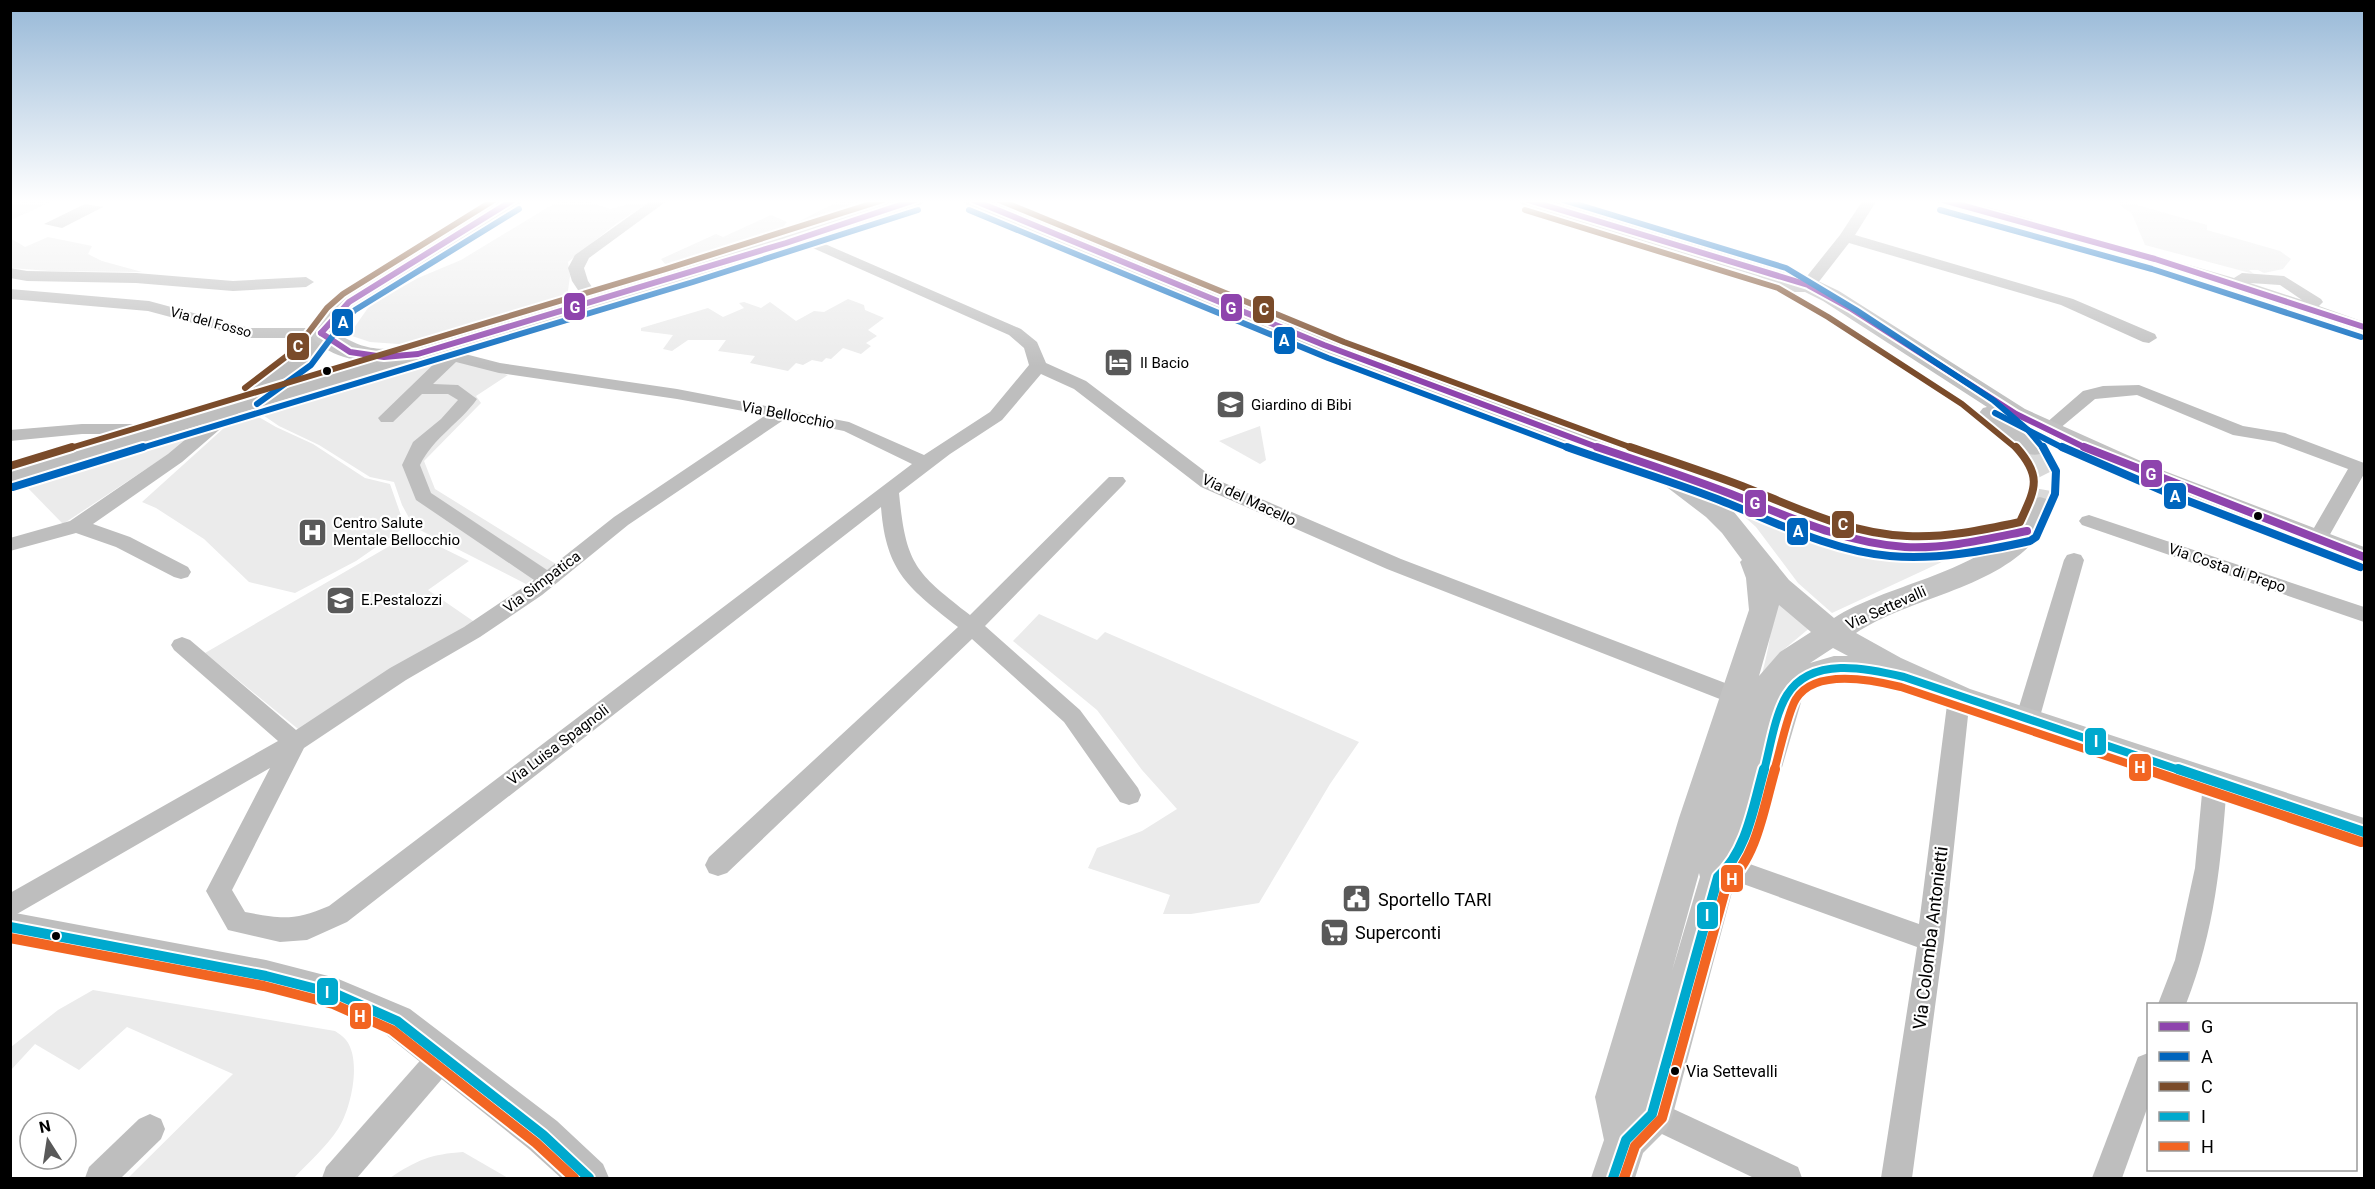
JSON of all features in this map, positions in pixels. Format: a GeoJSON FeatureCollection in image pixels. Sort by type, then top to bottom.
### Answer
{"type":"FeatureCollection","features":[{"type":"Feature","properties":{"kind":"main road"},"geometry":{"type":"LineString","coordinates":[[424,255],[349,302],[321,333],[350,352],[384,357],[435,354],[745,255]]}},
{"type":"Feature","properties":{"kind":"main road"},"geometry":{"type":"LineString","coordinates":[[1104,255],[1348,355],[1661,470],[1702,497],[1733,529],[1752,557],[1785,594],[1813,619],[1851,643],[1924,683],[1959,697],[2364,832]]}},
{"type":"Feature","properties":{"kind":"main road"},"geometry":{"type":"LineString","coordinates":[[1713,255],[1765,271],[1814,296],[1985,407],[2039,439],[2103,455],[2364,557]]}},
{"type":"Feature","properties":{"kind":"main road"},"geometry":{"type":"LineString","coordinates":[[1782,278],[1808,285],[1840,302],[2016,414],[2039,439]]}},
{"type":"Feature","properties":{"kind":"main road","name":"Via Settevalli"},"geometry":{"type":"LineString","coordinates":[[1630,1144],[1724,873],[1716,856],[1767,688],[1791,660],[1853,620],[1959,576],[2008,550],[2033,518]]}},
{"type":"Feature","properties":{"kind":"main road"},"geometry":{"type":"LineString","coordinates":[[1630,1144],[1616,1097],[1697,818],[1738,697],[1764,610],[1761,578],[1752,557]]}},
{"type":"Feature","properties":{"kind":"main road"},"geometry":{"type":"LineString","coordinates":[[1724,873],[1742,842],[1787,694],[1805,676],[1834,667],[1864,669],[1924,683]]}},
{"type":"Feature","properties":{"kind":"street"},"geometry":{"type":"LineString","coordinates":[[583,255],[576,268],[580,281],[594,302]]}},
{"type":"Feature","properties":{"kind":"street"},"geometry":{"type":"LineString","coordinates":[[842,255],[1016,332],[1030,342],[1037,355],[1038,366],[996,416],[925,463],[889,491],[892,525],[901,559],[920,586],[997,647],[1072,716],[1129,795]]}},
{"type":"Feature","properties":{"kind":"street"},"geometry":{"type":"LineString","coordinates":[[1808,285],[1831,255]]}},
{"type":"Feature","properties":{"kind":"street"},"geometry":{"type":"LineString","coordinates":[[1909,255],[2067,302],[2149,338]]}},
{"type":"Feature","properties":{"kind":"street"},"geometry":{"type":"LineString","coordinates":[[2150,255],[2227,277],[2284,281],[2357,324]]}},
{"type":"Feature","properties":{"kind":"street"},"geometry":{"type":"LineString","coordinates":[[10,273],[27,276],[136,278],[233,286],[306,282]]}},
{"type":"Feature","properties":{"kind":"street","name":"Via del Fosso"},"geometry":{"type":"LineString","coordinates":[[10,294],[149,306],[249,333],[321,333]]}},
{"type":"Feature","properties":{"kind":"street"},"geometry":{"type":"LineString","coordinates":[[10,544],[77,526],[176,458],[235,407],[278,378],[304,357],[321,333]]}},
{"type":"Feature","properties":{"kind":"street"},"geometry":{"type":"LineString","coordinates":[[387,418],[417,389],[435,354]]}},
{"type":"Feature","properties":{"kind":"street"},"geometry":{"type":"LineString","coordinates":[[10,477],[235,407],[435,354]]}},
{"type":"Feature","properties":{"kind":"street","name":"Via Bellocchio"},"geometry":{"type":"LineString","coordinates":[[435,354],[499,368],[782,412],[849,427],[925,463]]}},
{"type":"Feature","properties":{"kind":"street","name":"Via del Macello"},"geometry":{"type":"LineString","coordinates":[[1038,366],[1080,385],[1208,483],[1394,564],[1738,697]]}},
{"type":"Feature","properties":{"kind":"street"},"geometry":{"type":"LineString","coordinates":[[417,389],[452,389],[468,399],[447,423],[420,446],[411,465],[423,496],[548,580]]}},
{"type":"Feature","properties":{"kind":"street"},"geometry":{"type":"LineString","coordinates":[[2039,439],[2089,395],[2103,391],[2139,390],[2239,431],[2279,437],[2362,467],[2317,540]]}},
{"type":"Feature","properties":{"kind":"street","name":"Via Simpatica"},"geometry":{"type":"LineString","coordinates":[[219,891],[295,742],[398,674],[472,632],[548,580],[621,521],[782,412]]}},
{"type":"Feature","properties":{"kind":"street"},"geometry":{"type":"LineString","coordinates":[[10,436],[82,429],[166,429]]}},
{"type":"Feature","properties":{"kind":"street","name":"Via Settevalli"},"geometry":{"type":"LineString","coordinates":[[1661,470],[1701,482],[1837,533],[1889,544],[1940,546],[2033,518]]}},
{"type":"Feature","properties":{"kind":"street"},"geometry":{"type":"LineString","coordinates":[[718,865],[971,627],[1116,481]]}},
{"type":"Feature","properties":{"kind":"street","name":"Via Luisa Spagnoli"},"geometry":{"type":"LineString","coordinates":[[219,891],[237,922],[280,930],[307,928],[338,914],[889,491]]}},
{"type":"Feature","properties":{"kind":"street","name":"Via Costa di Prepo"},"geometry":{"type":"LineString","coordinates":[[2089,521],[2361,617]]}},
{"type":"Feature","properties":{"kind":"street"},"geometry":{"type":"LineString","coordinates":[[77,526],[123,542],[181,572]]}},
{"type":"Feature","properties":{"kind":"street"},"geometry":{"type":"LineString","coordinates":[[2027,720],[2074,560]]}},
{"type":"Feature","properties":{"kind":"street"},"geometry":{"type":"LineString","coordinates":[[10,907],[295,742],[182,645]]}},
{"type":"Feature","properties":{"kind":"street","name":"Via Colomba Antonietti"},"geometry":{"type":"LineString","coordinates":[[1896,1179],[1931,940],[1959,697]]}},
{"type":"Feature","properties":{"kind":"street"},"geometry":{"type":"LineString","coordinates":[[2173,1003],[2189,960],[2208,868],[2215,783]]}},
{"type":"Feature","properties":{"kind":"street"},"geometry":{"type":"LineString","coordinates":[[1724,873],[1931,940]]}},
{"type":"Feature","properties":{"kind":"street"},"geometry":{"type":"LineString","coordinates":[[10,927],[266,976],[336,994],[397,1021],[543,1135],[589,1179]]}},
{"type":"Feature","properties":{"kind":"street"},"geometry":{"type":"LineString","coordinates":[[337,1179],[443,1056]]}},
{"type":"Feature","properties":{"kind":"street"},"geometry":{"type":"LineString","coordinates":[[2107,1179],[2147,1070]]}},
{"type":"Feature","properties":{"kind":"street"},"geometry":{"type":"LineString","coordinates":[[100,1179],[150,1129]]}},
{"type":"Feature","properties":{"kind":"street"},"geometry":{"type":"LineString","coordinates":[[1630,1144],[1787,1179]]}},
{"type":"Feature","properties":{"kind":"shaded area"},"geometry":{"type":"Polygon","coordinates":[[[11,255],[91,255],[102,261],[142,272],[50,271],[11,268],[11,255]]]}},
{"type":"Feature","properties":{"kind":"shaded area"},"geometry":{"type":"Polygon","coordinates":[[[468,255],[576,255],[568,262],[570,276],[567,298],[503,324],[413,345],[370,342],[349,335],[370,305],[418,278],[468,255]]]}},
{"type":"Feature","properties":{"kind":"shaded area"},"geometry":{"type":"Polygon","coordinates":[[[669,255],[697,255],[666,265],[661,259],[669,255]]]}},
{"type":"Feature","properties":{"kind":"shaded area"},"geometry":{"type":"Polygon","coordinates":[[[2184,255],[2286,255],[2291,259],[2283,269],[2264,273],[2249,270],[2254,274],[2184,255]]]}},
{"type":"Feature","properties":{"kind":"shaded area"},"geometry":{"type":"Polygon","coordinates":[[[848,299],[864,305],[865,310],[884,318],[868,330],[877,336],[866,343],[871,346],[861,354],[843,348],[831,359],[826,358],[822,362],[812,360],[803,365],[796,363],[788,371],[750,363],[755,356],[718,351],[726,340],[688,340],[672,351],[663,349],[673,335],[641,331],[641,328],[708,308],[723,317],[744,308],[739,303],[744,302],[761,308],[770,302],[796,321],[814,311],[824,312],[848,299]]]}},
{"type":"Feature","properties":{"kind":"shaded area"},"geometry":{"type":"Polygon","coordinates":[[[434,353],[508,375],[476,396],[481,403],[424,461],[435,489],[556,564],[526,584],[414,527],[402,505],[394,482],[370,477],[319,445],[279,426],[251,407],[434,353]]]}},
{"type":"Feature","properties":{"kind":"shaded area"},"geometry":{"type":"Polygon","coordinates":[[[245,409],[276,427],[313,444],[365,478],[390,484],[405,527],[356,561],[295,593],[249,582],[204,539],[156,508],[142,502],[245,409]]]}},
{"type":"Feature","properties":{"kind":"shaded area"},"geometry":{"type":"Polygon","coordinates":[[[1260,426],[1266,460],[1260,464],[1219,441],[1260,426]]]}},
{"type":"Feature","properties":{"kind":"shaded area"},"geometry":{"type":"Polygon","coordinates":[[[194,428],[199,434],[63,524],[26,486],[194,428]]]}},
{"type":"Feature","properties":{"kind":"shaded area"},"geometry":{"type":"Polygon","coordinates":[[[1710,493],[1887,551],[1959,554],[1832,613],[1798,583],[1756,527],[1738,511],[1710,493]]]}},
{"type":"Feature","properties":{"kind":"shaded area"},"geometry":{"type":"Polygon","coordinates":[[[412,533],[469,561],[428,590],[476,623],[303,733],[205,653],[412,533]]]}},
{"type":"Feature","properties":{"kind":"shaded area"},"geometry":{"type":"Polygon","coordinates":[[[1770,589],[1812,626],[1782,651],[1760,682],[1772,624],[1770,589]]]}},
{"type":"Feature","properties":{"kind":"shaded area"},"geometry":{"type":"Polygon","coordinates":[[[1039,614],[1097,640],[1105,632],[1359,742],[1330,784],[1259,903],[1191,914],[1163,914],[1170,895],[1088,868],[1097,848],[1142,831],[1177,809],[1142,770],[1097,710],[1013,641],[1039,614]]]}},
{"type":"Feature","properties":{"kind":"shaded area"},"geometry":{"type":"Polygon","coordinates":[[[93,990],[335,1031],[346,1040],[353,1060],[353,1085],[343,1121],[328,1142],[294,1178],[128,1178],[233,1074],[127,1027],[79,1070],[35,1044],[11,1070],[11,1047],[58,1010],[93,990]]]}},
{"type":"Feature","properties":{"kind":"shaded area"},"geometry":{"type":"Polygon","coordinates":[[[463,1152],[508,1178],[390,1178],[425,1159],[442,1154],[463,1152]]]}},
{"type":"Feature","properties":{"kind":"tunnel"},"geometry":{"type":"LineString","coordinates":[[2031,448],[2045,476],[2040,506]]}},
{"type":"Feature","properties":{"kind":"transit line","name":"C"},"geometry":{"type":"LineString","coordinates":[[245,388],[296,349],[327,308],[343,294],[405,255]]}},
{"type":"Feature","properties":{"kind":"transit line","name":"G"},"geometry":{"type":"LineString","coordinates":[[321,333],[349,302],[424,255]]}},
{"type":"Feature","properties":{"kind":"transit line","name":"A"},"geometry":{"type":"LineString","coordinates":[[257,404],[311,365],[343,322],[355,310],[444,255]]}},
{"type":"Feature","properties":{"kind":"transit line","name":"C"},"geometry":{"type":"LineString","coordinates":[[10,466],[709,255]]}},
{"type":"Feature","properties":{"kind":"transit line","name":"G"},"geometry":{"type":"LineString","coordinates":[[321,333],[350,352],[384,357],[418,354],[745,255]]}},
{"type":"Feature","properties":{"kind":"transit line","name":"A"},"geometry":{"type":"LineString","coordinates":[[13,487],[779,255]]}},
{"type":"Feature","properties":{"kind":"transit line","name":"A"},"geometry":{"type":"LineString","coordinates":[[1078,255],[1328,358],[1841,546],[1866,553],[1908,557],[1995,548],[2030,541],[2036,537],[2055,494],[2056,471],[2042,445],[2028,430],[1993,400],[1856,310],[1786,268],[1745,255]]}},
{"type":"Feature","properties":{"kind":"transit line","name":"G"},"geometry":{"type":"LineString","coordinates":[[1104,255],[1324,345],[1501,413],[1706,484],[1835,533],[1888,545],[1923,547],[1958,544],[2027,531]]}},
{"type":"Feature","properties":{"kind":"transit line","name":"C"},"geometry":{"type":"LineString","coordinates":[[1132,255],[1431,375],[1719,477],[1842,524],[1891,535],[1923,536],[1972,531],[2020,522],[2032,496],[2035,476],[2026,458],[2014,445],[1962,404],[1828,317],[1778,288],[1673,255]]}},
{"type":"Feature","properties":{"kind":"transit line","name":"G"},"geometry":{"type":"LineString","coordinates":[[1711,255],[1808,285],[1850,308],[2016,414],[2047,430],[2093,451],[2364,557]]}},
{"type":"Feature","properties":{"kind":"transit line","name":"A"},"geometry":{"type":"LineString","coordinates":[[2103,255],[2361,337]]}},
{"type":"Feature","properties":{"kind":"transit line","name":"G"},"geometry":{"type":"LineString","coordinates":[[2142,255],[2364,327]]}},
{"type":"Feature","properties":{"kind":"transit line","name":"A"},"geometry":{"type":"LineString","coordinates":[[1995,413],[2129,477],[2360,567]]}},
{"type":"Feature","properties":{"kind":"transit line","name":"I"},"geometry":{"type":"LineString","coordinates":[[1613,1178],[1626,1140],[1652,1114],[1718,877],[1730,865],[1741,843],[1786,696],[1795,683],[1808,675],[1840,668],[1904,677],[2364,832]]}},
{"type":"Feature","properties":{"kind":"transit line","name":"H"},"geometry":{"type":"LineString","coordinates":[[1624,1178],[1635,1146],[1662,1118],[1727,883],[1739,873],[1752,845],[1796,699],[1807,689],[1819,683],[1832,679],[1859,678],[1901,687],[2361,842]]}},
{"type":"Feature","properties":{"kind":"transit line","name":"I"},"geometry":{"type":"LineString","coordinates":[[10,927],[266,976],[336,994],[397,1021],[543,1135],[589,1178]]}},
{"type":"Feature","properties":{"kind":"transit line","name":"H"},"geometry":{"type":"LineString","coordinates":[[10,938],[264,986],[333,1004],[392,1030],[536,1143],[574,1178]]}},
{"type":"Feature","properties":{"kind":"place","name":"Il Bacio"},"geometry":{"type":"Point","coordinates":[1119,363]}},
{"type":"Feature","properties":{"kind":"place","name":"Giardino di Bibi"},"geometry":{"type":"Point","coordinates":[1230,405]}},
{"type":"Feature","properties":{"kind":"place","name":"Centro Salute Mentale Bellocchio"},"geometry":{"type":"Point","coordinates":[312,532]}},
{"type":"Feature","properties":{"kind":"place","name":"E.Pestalozzi"},"geometry":{"type":"Point","coordinates":[340,600]}},
{"type":"Feature","properties":{"kind":"place","name":"Sportello TARI"},"geometry":{"type":"Point","coordinates":[1357,899]}},
{"type":"Feature","properties":{"kind":"place","name":"Superconti"},"geometry":{"type":"Point","coordinates":[1334,932]}},
{"type":"Feature","properties":{"kind":"place","name":"Via Settevalli"},"geometry":{"type":"Point","coordinates":[1675,1071]}}]}
